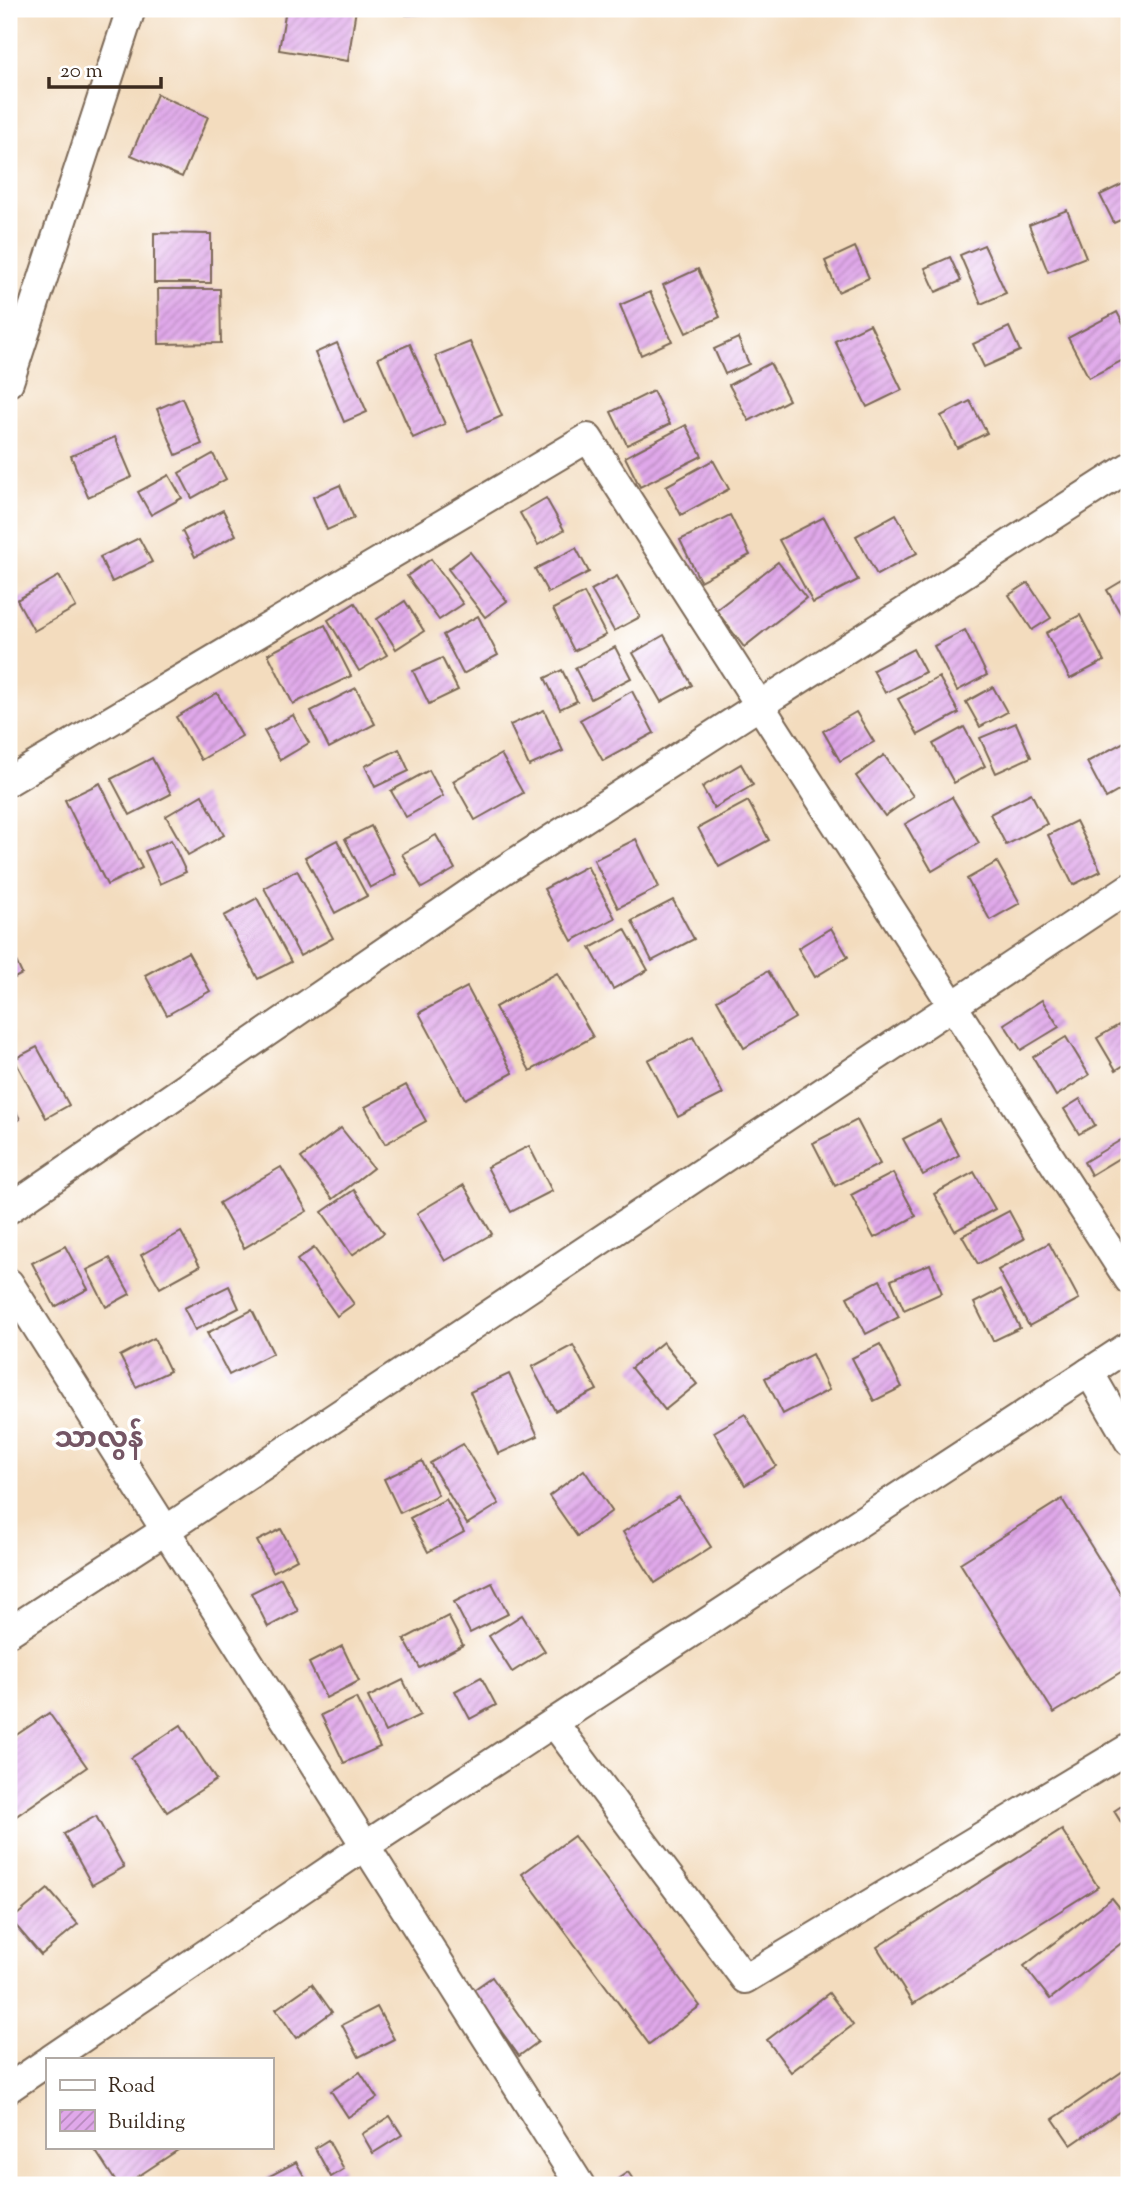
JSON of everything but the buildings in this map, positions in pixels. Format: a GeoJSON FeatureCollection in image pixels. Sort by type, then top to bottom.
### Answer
{"type":"FeatureCollection","features":[{"type":"Feature","properties":{"kind":"street"},"geometry":{"type":"LineString","coordinates":[[9,382],[131,9]]}},
{"type":"Feature","properties":{"kind":"street"},"geometry":{"type":"LineString","coordinates":[[9,781],[588,438],[1129,1280]]}},
{"type":"Feature","properties":{"kind":"street"},"geometry":{"type":"LineString","coordinates":[[9,1209],[499,873],[1129,467]]}},
{"type":"Feature","properties":{"kind":"street"},"geometry":{"type":"LineString","coordinates":[[9,1632],[1129,888]]}},
{"type":"Feature","properties":{"kind":"street"},"geometry":{"type":"LineString","coordinates":[[9,1283],[580,2185]]}},
{"type":"Feature","properties":{"kind":"street"},"geometry":{"type":"LineString","coordinates":[[52,2058],[365,1846],[1129,1346]]}},
{"type":"Feature","properties":{"kind":"street"},"geometry":{"type":"LineString","coordinates":[[1089,1372],[1129,1441]]}},
{"type":"Feature","properties":{"kind":"street"},"geometry":{"type":"LineString","coordinates":[[554,1723],[745,1979],[1129,1748]]}},
{"type":"Feature","properties":{"kind":"street"},"geometry":{"type":"LineString","coordinates":[[9,2088],[46,2062]]}},
{"type":"Feature","properties":{"kind":"district","name":"သာလွန်"},"geometry":{"type":"Point","coordinates":[99,1437]}}]}
